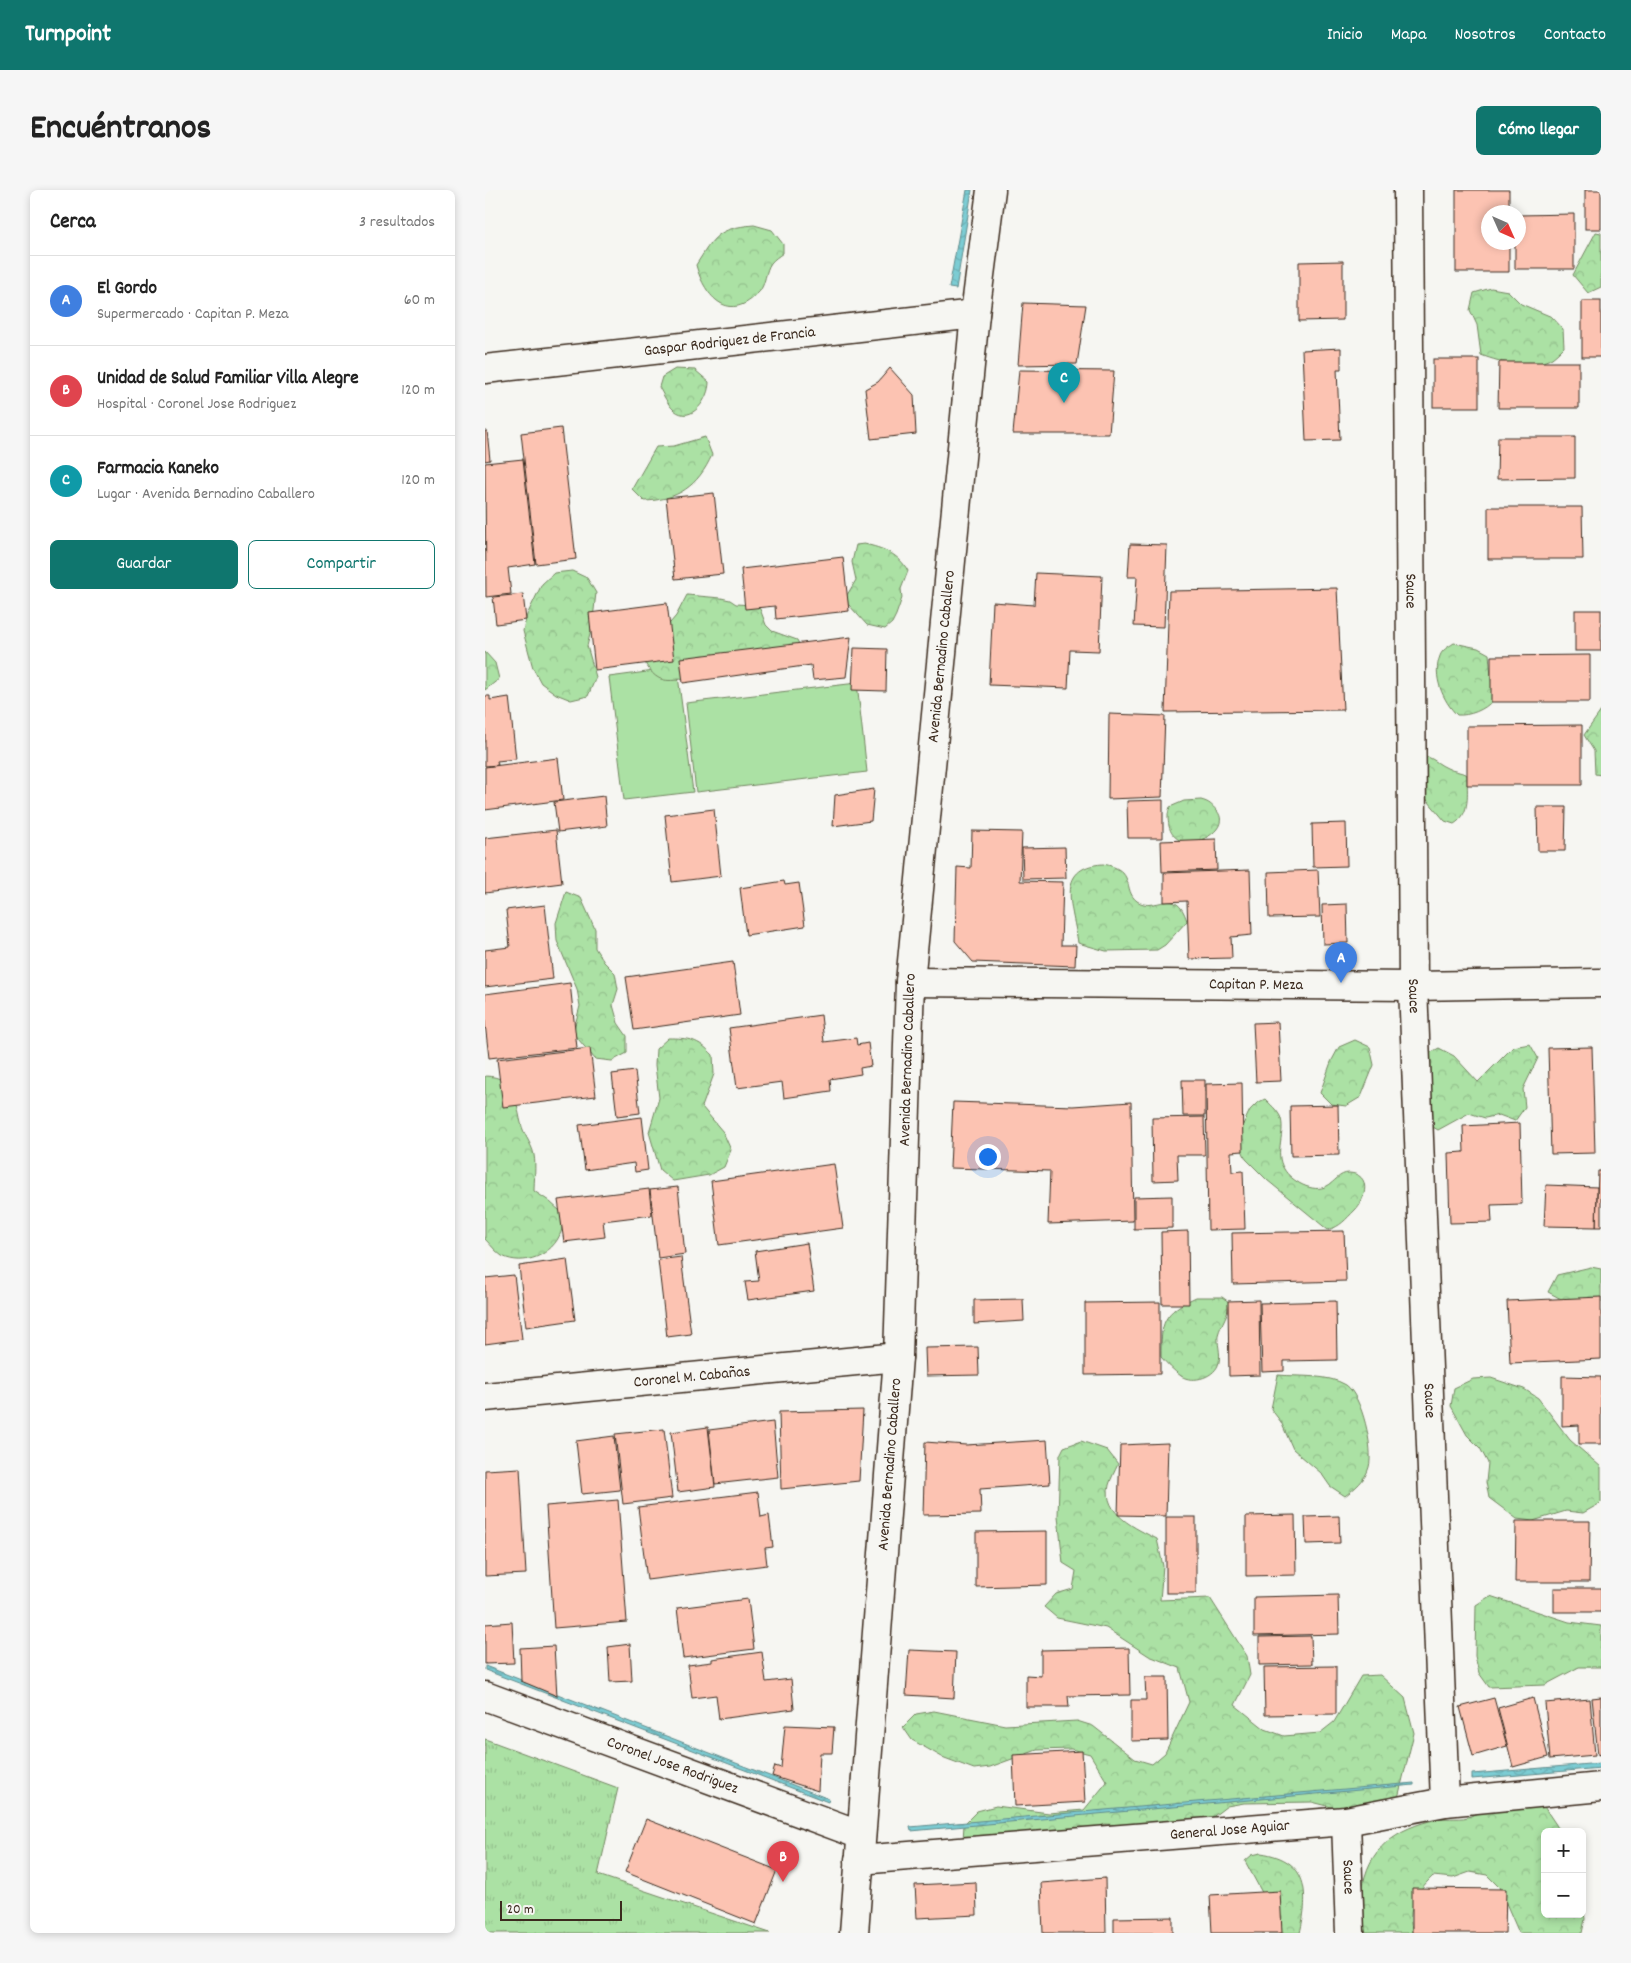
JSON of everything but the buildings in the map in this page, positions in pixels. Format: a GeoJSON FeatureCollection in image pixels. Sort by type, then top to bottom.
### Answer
{"type":"FeatureCollection","features":[{"type":"Feature","properties":{"kind":"street","name":"Avenida Bernadino Caballero"},"geometry":{"type":"LineString","coordinates":[[854,1933],[898,1357],[911,982],[975,314],[991,190]]}},
{"type":"Feature","properties":{"kind":"street","name":"Sauce"},"geometry":{"type":"LineString","coordinates":[[1408,190],[1413,986],[1445,1802]]}},
{"type":"Feature","properties":{"kind":"street","name":"Gaspar Rodriguez de Francia"},"geometry":{"type":"LineString","coordinates":[[485,369],[975,314]]}},
{"type":"Feature","properties":{"kind":"street","name":"Capitan P. Meza"},"geometry":{"type":"LineString","coordinates":[[911,982],[1413,986],[1601,983]]}},
{"type":"Feature","properties":{"kind":"street","name":"Coronel M. Cabañas"},"geometry":{"type":"LineString","coordinates":[[485,1397],[898,1357]]}},
{"type":"Feature","properties":{"kind":"street","name":"Coronel Jose Rodriguez"},"geometry":{"type":"LineString","coordinates":[[485,1696],[860,1847]]}},
{"type":"Feature","properties":{"kind":"street","name":"General Jose Aguiar"},"geometry":{"type":"LineString","coordinates":[[860,1847],[1346,1821],[1445,1802],[1601,1787]]}},
{"type":"Feature","properties":{"kind":"street","name":"Sauce"},"geometry":{"type":"LineString","coordinates":[[1346,1821],[1350,1933]]}},
{"type":"Feature","properties":{"kind":"green space"},"geometry":{"type":"Polygon","coordinates":[[[754,225],[772,230],[783,244],[783,253],[771,263],[759,292],[748,301],[738,306],[720,303],[706,288],[696,265],[707,247],[718,236],[732,229],[754,225]]]}},
{"type":"Feature","properties":{"kind":"green space"},"geometry":{"type":"Polygon","coordinates":[[[1596,232],[1601,233],[1601,287],[1588,293],[1573,275],[1596,232]]]}},
{"type":"Feature","properties":{"kind":"green space"},"geometry":{"type":"Polygon","coordinates":[[[1491,288],[1508,291],[1521,304],[1552,317],[1563,329],[1564,347],[1552,358],[1535,364],[1507,363],[1481,355],[1477,325],[1470,310],[1474,293],[1491,288]]]}},
{"type":"Feature","properties":{"kind":"green space"},"geometry":{"type":"Polygon","coordinates":[[[675,369],[695,370],[709,382],[703,402],[693,412],[681,414],[674,410],[659,387],[662,377],[675,369]]]}},
{"type":"Feature","properties":{"kind":"green space"},"geometry":{"type":"Polygon","coordinates":[[[705,437],[712,455],[700,475],[685,489],[667,498],[644,501],[632,489],[656,447],[674,446],[705,437]]]}},
{"type":"Feature","properties":{"kind":"green space"},"geometry":{"type":"Polygon","coordinates":[[[864,544],[895,556],[908,571],[901,589],[902,598],[896,615],[892,623],[885,629],[867,625],[848,604],[847,595],[856,580],[852,562],[856,545],[864,544]]]}},
{"type":"Feature","properties":{"kind":"green space"},"geometry":{"type":"Polygon","coordinates":[[[572,571],[587,578],[596,593],[592,627],[587,646],[596,677],[588,696],[571,700],[556,694],[541,683],[533,668],[523,631],[527,615],[542,584],[554,573],[572,571]]]}},
{"type":"Feature","properties":{"kind":"green space"},"geometry":{"type":"Polygon","coordinates":[[[687,595],[721,598],[736,604],[753,605],[760,609],[766,625],[772,631],[797,640],[801,648],[677,680],[663,680],[652,673],[646,665],[648,648],[662,627],[670,623],[676,616],[687,595]]]}},
{"type":"Feature","properties":{"kind":"green space"},"geometry":{"type":"Polygon","coordinates":[[[1454,643],[1478,648],[1489,654],[1493,700],[1477,712],[1457,715],[1447,703],[1440,688],[1437,672],[1440,656],[1444,650],[1454,643]]]}},
{"type":"Feature","properties":{"kind":"green space"},"geometry":{"type":"Polygon","coordinates":[[[485,652],[495,663],[499,679],[485,690],[485,652]]]}},
{"type":"Feature","properties":{"kind":"green space"},"geometry":{"type":"Polygon","coordinates":[[[677,668],[693,792],[624,800],[609,677],[677,668]]]}},
{"type":"Feature","properties":{"kind":"green space"},"geometry":{"type":"Polygon","coordinates":[[[857,683],[867,772],[696,792],[686,703],[857,683]]]}},
{"type":"Feature","properties":{"kind":"green space"},"geometry":{"type":"Polygon","coordinates":[[[1601,711],[1601,775],[1595,774],[1594,751],[1584,735],[1601,711]]]}},
{"type":"Feature","properties":{"kind":"green space"},"geometry":{"type":"Polygon","coordinates":[[[1428,757],[1450,769],[1467,775],[1466,809],[1454,824],[1445,821],[1417,788],[1419,758],[1428,757]]]}},
{"type":"Feature","properties":{"kind":"green space"},"geometry":{"type":"Polygon","coordinates":[[[1201,800],[1210,804],[1217,811],[1220,819],[1218,827],[1212,834],[1203,839],[1192,842],[1182,841],[1174,836],[1169,826],[1168,815],[1170,807],[1184,801],[1201,800]]]}},
{"type":"Feature","properties":{"kind":"green space"},"geometry":{"type":"Polygon","coordinates":[[[1103,864],[1114,867],[1125,875],[1130,891],[1137,901],[1144,904],[1171,902],[1177,904],[1182,910],[1187,921],[1165,945],[1157,950],[1106,951],[1078,943],[1071,904],[1070,892],[1072,882],[1077,873],[1087,867],[1103,864]]]}},
{"type":"Feature","properties":{"kind":"green space"},"geometry":{"type":"Polygon","coordinates":[[[566,892],[581,898],[595,929],[595,948],[604,962],[615,973],[618,989],[613,1005],[618,1023],[627,1036],[627,1053],[612,1061],[595,1059],[573,1033],[580,1006],[577,989],[557,941],[556,923],[566,892]]]}},
{"type":"Feature","properties":{"kind":"green space"},"geometry":{"type":"Polygon","coordinates":[[[668,1038],[693,1040],[713,1055],[714,1074],[702,1107],[723,1132],[731,1150],[724,1167],[709,1175],[673,1181],[660,1170],[649,1132],[659,1098],[655,1065],[656,1049],[668,1038]]]}},
{"type":"Feature","properties":{"kind":"green space"},"geometry":{"type":"Polygon","coordinates":[[[1355,1040],[1370,1047],[1374,1065],[1361,1097],[1346,1106],[1331,1104],[1320,1093],[1331,1062],[1339,1047],[1355,1040]]]}},
{"type":"Feature","properties":{"kind":"green space"},"geometry":{"type":"Polygon","coordinates":[[[1530,1044],[1538,1058],[1523,1089],[1525,1107],[1515,1121],[1499,1115],[1485,1118],[1469,1113],[1438,1130],[1423,1121],[1424,1056],[1439,1048],[1454,1056],[1478,1082],[1513,1047],[1530,1044]]]}},
{"type":"Feature","properties":{"kind":"green space"},"geometry":{"type":"Polygon","coordinates":[[[485,1076],[503,1080],[512,1090],[522,1127],[534,1155],[534,1191],[561,1212],[562,1230],[557,1240],[545,1253],[537,1257],[519,1260],[502,1256],[485,1239],[485,1076]]]}},
{"type":"Feature","properties":{"kind":"green space"},"geometry":{"type":"Polygon","coordinates":[[[1265,1099],[1275,1109],[1282,1122],[1280,1156],[1287,1174],[1303,1185],[1315,1188],[1327,1186],[1346,1173],[1356,1174],[1364,1182],[1364,1194],[1359,1205],[1336,1227],[1328,1230],[1267,1180],[1246,1159],[1239,1143],[1239,1133],[1250,1110],[1257,1103],[1265,1099]]]}},
{"type":"Feature","properties":{"kind":"green space"},"geometry":{"type":"Polygon","coordinates":[[[1591,1267],[1601,1269],[1601,1302],[1563,1300],[1548,1292],[1557,1275],[1591,1267]]]}},
{"type":"Feature","properties":{"kind":"green space"},"geometry":{"type":"Polygon","coordinates":[[[1196,1297],[1222,1297],[1229,1302],[1228,1311],[1218,1335],[1219,1362],[1217,1367],[1203,1378],[1192,1379],[1181,1376],[1163,1360],[1161,1357],[1161,1345],[1163,1327],[1170,1314],[1176,1308],[1196,1297]]]}},
{"type":"Feature","properties":{"kind":"green space"},"geometry":{"type":"Polygon","coordinates":[[[1278,1375],[1339,1381],[1352,1391],[1357,1400],[1362,1411],[1368,1436],[1370,1448],[1369,1467],[1359,1484],[1345,1496],[1330,1486],[1321,1473],[1293,1449],[1281,1422],[1271,1409],[1278,1375]]]}},
{"type":"Feature","properties":{"kind":"green space"},"geometry":{"type":"Polygon","coordinates":[[[1491,1378],[1524,1389],[1538,1398],[1570,1440],[1601,1467],[1601,1502],[1599,1504],[1583,1513],[1566,1511],[1533,1521],[1517,1519],[1489,1498],[1486,1482],[1488,1463],[1480,1448],[1467,1435],[1451,1406],[1454,1388],[1473,1379],[1491,1378]]]}},
{"type":"Feature","properties":{"kind":"green space"},"geometry":{"type":"Polygon","coordinates":[[[1081,1441],[1107,1450],[1118,1464],[1109,1485],[1108,1495],[1116,1512],[1131,1525],[1157,1539],[1163,1566],[1160,1600],[1210,1598],[1247,1656],[1250,1675],[1235,1705],[1265,1729],[1284,1736],[1320,1733],[1334,1722],[1361,1676],[1380,1675],[1405,1698],[1414,1733],[1397,1802],[1367,1816],[1312,1802],[1244,1803],[1227,1806],[1185,1838],[1137,1826],[1105,1824],[1073,1840],[963,1841],[964,1824],[977,1811],[996,1806],[1049,1813],[1084,1810],[1107,1782],[1090,1754],[1071,1749],[1037,1750],[990,1767],[974,1769],[942,1757],[912,1740],[903,1727],[916,1714],[934,1711],[1005,1725],[1077,1721],[1093,1726],[1135,1759],[1152,1764],[1165,1753],[1189,1702],[1180,1668],[1149,1656],[1106,1628],[1057,1618],[1044,1607],[1056,1594],[1073,1589],[1076,1571],[1063,1563],[1058,1516],[1060,1455],[1064,1447],[1081,1441]]]}},
{"type":"Feature","properties":{"kind":"green space"},"geometry":{"type":"Polygon","coordinates":[[[1490,1596],[1569,1622],[1601,1626],[1601,1667],[1579,1667],[1545,1685],[1489,1687],[1479,1673],[1475,1656],[1476,1605],[1490,1596]]]}},
{"type":"Feature","properties":{"kind":"green space"},"geometry":{"type":"Polygon","coordinates":[[[485,1739],[618,1788],[598,1875],[770,1933],[485,1933],[485,1739]]]}},
{"type":"Feature","properties":{"kind":"green space"},"geometry":{"type":"Polygon","coordinates":[[[1526,1780],[1558,1828],[1541,1828],[1541,1918],[1585,1918],[1582,1933],[1519,1933],[1499,1887],[1487,1875],[1470,1872],[1453,1878],[1433,1876],[1427,1882],[1417,1895],[1412,1909],[1411,1924],[1413,1933],[1366,1933],[1361,1908],[1365,1877],[1370,1863],[1386,1842],[1409,1828],[1438,1819],[1471,1816],[1526,1780]]]}},
{"type":"Feature","properties":{"kind":"green space"},"geometry":{"type":"Polygon","coordinates":[[[1261,1853],[1277,1857],[1289,1863],[1297,1871],[1302,1881],[1304,1905],[1300,1933],[1262,1933],[1266,1900],[1245,1861],[1252,1855],[1261,1853]]]}},
{"type":"Feature","properties":{"kind":"water"},"geometry":{"type":"Polygon","coordinates":[[[967,190],[972,190],[956,289],[949,288],[967,190]]]}},
{"type":"Feature","properties":{"kind":"water"},"geometry":{"type":"Polygon","coordinates":[[[485,1666],[829,1799],[828,1802],[485,1670],[485,1666]]]}},
{"type":"Feature","properties":{"kind":"water"},"geometry":{"type":"Polygon","coordinates":[[[1601,1763],[1601,1768],[1472,1779],[1472,1774],[1601,1763]]]}},
{"type":"Feature","properties":{"kind":"water"},"geometry":{"type":"Polygon","coordinates":[[[1414,1783],[1414,1785],[911,1831],[910,1827],[1414,1783]]]}},
{"type":"Feature","properties":{"kind":"place","name":"Farmacia Kaneko"},"geometry":{"type":"Point","coordinates":[1064,403]}},
{"type":"Feature","properties":{"kind":"place","name":"El Gordo"},"geometry":{"type":"Point","coordinates":[1341,983]}},
{"type":"Feature","properties":{"kind":"place","name":"Unidad de Salud Familiar Villa Alegre"},"geometry":{"type":"Point","coordinates":[783,1882]}}]}
